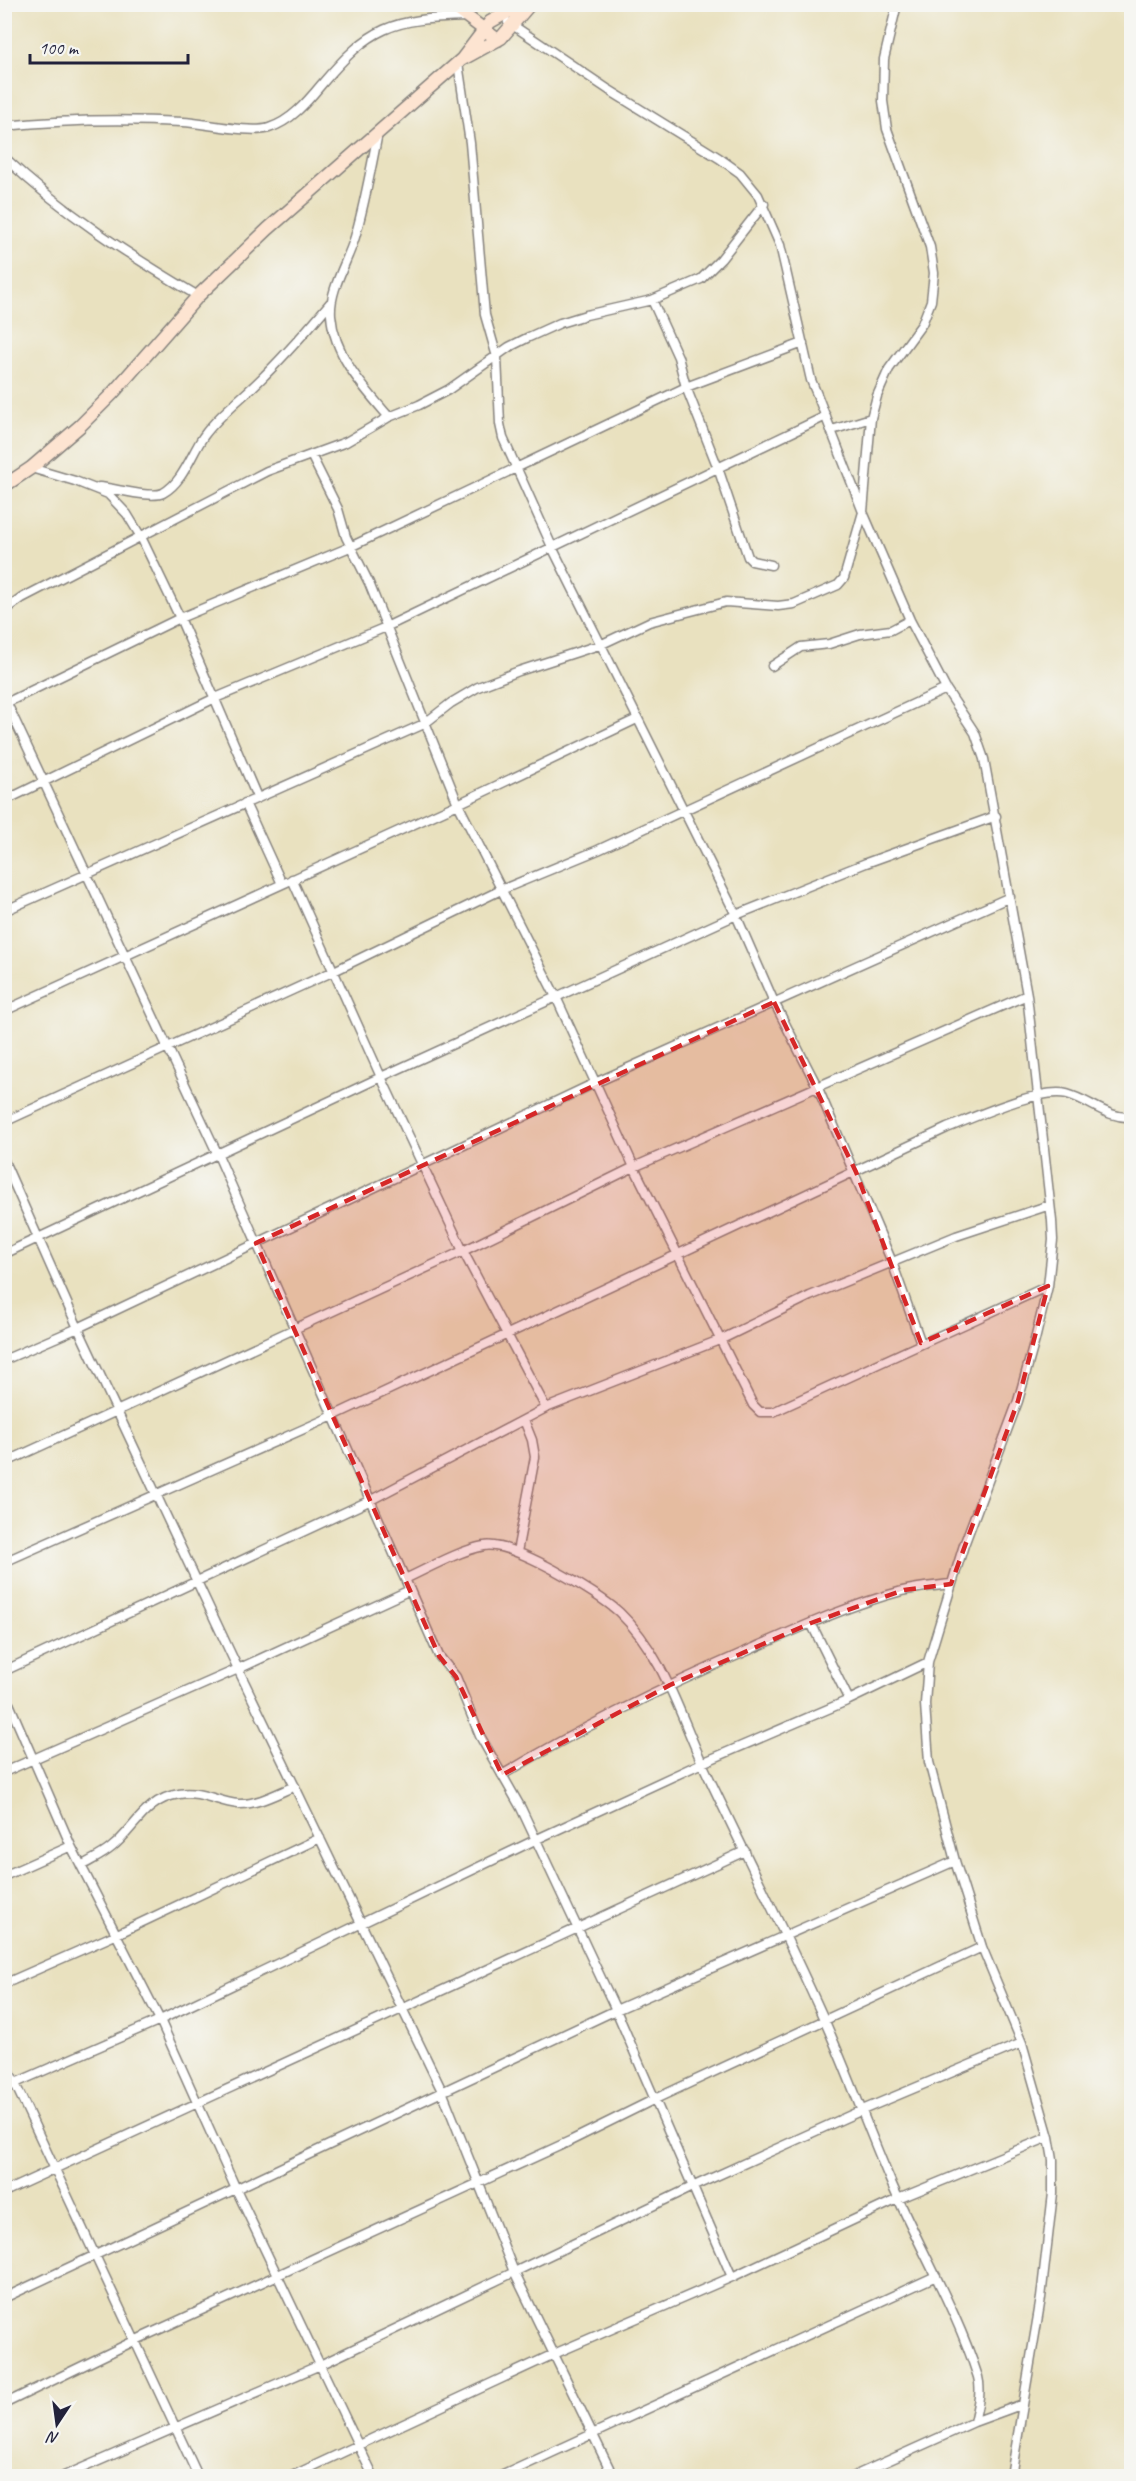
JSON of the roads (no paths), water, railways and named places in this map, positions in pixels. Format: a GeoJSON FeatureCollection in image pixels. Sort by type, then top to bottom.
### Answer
{"type":"FeatureCollection","features":[{"type":"Feature","properties":{"kind":"main road"},"geometry":{"type":"LineString","coordinates":[[450,4],[498,40]]}},
{"type":"Feature","properties":{"kind":"main road"},"geometry":{"type":"LineString","coordinates":[[4,486],[56,448],[112,394],[198,296],[268,229],[460,61],[484,29],[500,15],[522,4]]}},
{"type":"Feature","properties":{"kind":"main road"},"geometry":{"type":"LineString","coordinates":[[460,61],[498,40],[513,27],[530,4]]}},
{"type":"Feature","properties":{"kind":"street"},"geometry":{"type":"LineString","coordinates":[[4,911],[424,724],[451,703],[478,687],[602,644],[649,622],[726,602],[786,606],[838,585],[846,572],[863,512],[871,418],[881,383],[922,324],[931,301],[934,273],[930,247],[887,129],[883,102],[884,59],[897,4]]}},
{"type":"Feature","properties":{"kind":"street"},"geometry":{"type":"LineString","coordinates":[[500,15],[513,27],[740,173],[764,204],[780,245],[811,380],[863,512],[910,620],[946,689],[975,733],[984,759],[996,816],[1026,995],[1039,1095],[1053,1240],[1048,1286],[1018,1401],[951,1584],[928,1662],[925,1704],[929,1762],[955,1861],[982,1947],[1022,2043],[1049,2137],[1053,2160],[1053,2193],[1041,2298],[1011,2476]]}},
{"type":"Feature","properties":{"kind":"street"},"geometry":{"type":"LineString","coordinates":[[4,126],[133,120],[267,129],[294,114],[355,48],[377,32],[413,20],[468,17]]}},
{"type":"Feature","properties":{"kind":"street"},"geometry":{"type":"LineString","coordinates":[[460,61],[470,142],[485,315],[497,357],[500,424],[516,468],[553,549],[736,915],[774,1002],[817,1086],[856,1172],[921,1343]]}},
{"type":"Feature","properties":{"kind":"street"},"geometry":{"type":"LineString","coordinates":[[93,487],[120,489],[150,496],[161,494],[169,488],[184,470],[212,426],[265,376],[330,303],[345,266],[362,211],[378,133]]}},
{"type":"Feature","properties":{"kind":"street"},"geometry":{"type":"LineString","coordinates":[[4,157],[45,194],[101,236],[198,296]]}},
{"type":"Feature","properties":{"kind":"street"},"geometry":{"type":"LineString","coordinates":[[4,611],[22,598],[267,471],[346,441],[389,417],[448,390],[509,347],[560,323],[652,300],[701,279],[713,269],[764,204]]}},
{"type":"Feature","properties":{"kind":"street"},"geometry":{"type":"LineString","coordinates":[[652,300],[678,357],[686,387],[718,468],[748,557],[752,561],[771,565]]}},
{"type":"Feature","properties":{"kind":"street"},"geometry":{"type":"LineString","coordinates":[[330,303],[333,326],[348,365],[362,386],[389,417]]}},
{"type":"Feature","properties":{"kind":"street"},"geometry":{"type":"LineString","coordinates":[[732,2277],[616,2010],[535,1840],[480,1737],[456,1677],[439,1656],[218,1155],[5,701],[180,618],[350,547],[686,387],[803,343]]}},
{"type":"Feature","properties":{"kind":"street"},"geometry":{"type":"LineString","coordinates":[[4,801],[43,784],[213,699],[386,627],[553,549],[826,416]]}},
{"type":"Feature","properties":{"kind":"street"},"geometry":{"type":"LineString","coordinates":[[832,430],[871,418]]}},
{"type":"Feature","properties":{"kind":"street"},"geometry":{"type":"LineString","coordinates":[[310,455],[338,509],[350,547],[369,583],[458,804],[556,998],[597,1082],[634,1167],[753,1405],[760,1412],[773,1412],[1048,1286]]}},
{"type":"Feature","properties":{"kind":"street"},"geometry":{"type":"LineString","coordinates":[[31,468],[93,487],[108,494],[119,504],[141,537],[180,618],[256,797]]}},
{"type":"Feature","properties":{"kind":"street"},"geometry":{"type":"LineString","coordinates":[[772,666],[801,648],[829,644],[860,634],[891,630],[910,620]]}},
{"type":"Feature","properties":{"kind":"street"},"geometry":{"type":"LineString","coordinates":[[4,1122],[334,971],[501,890],[684,810],[946,689]]}},
{"type":"Feature","properties":{"kind":"street"},"geometry":{"type":"LineString","coordinates":[[4,1011],[458,804],[638,719]]}},
{"type":"Feature","properties":{"kind":"street"},"geometry":{"type":"LineString","coordinates":[[245,803],[282,884]]}},
{"type":"Feature","properties":{"kind":"street"},"geometry":{"type":"LineString","coordinates":[[4,1254],[381,1077],[736,915],[866,863],[996,816]]}},
{"type":"Feature","properties":{"kind":"street"},"geometry":{"type":"LineString","coordinates":[[292,879],[381,1077],[463,1251],[546,1408]]}},
{"type":"Feature","properties":{"kind":"street"},"geometry":{"type":"LineString","coordinates":[[4,1360],[78,1329],[597,1082],[1010,897]]}},
{"type":"Feature","properties":{"kind":"street"},"geometry":{"type":"LineString","coordinates":[[4,1463],[463,1251],[634,1167],[1026,995]]}},
{"type":"Feature","properties":{"kind":"street"},"geometry":{"type":"LineString","coordinates":[[4,1562],[333,1416],[947,1128],[1051,1092],[1078,1097],[1113,1116],[1131,1117]]}},
{"type":"Feature","properties":{"kind":"street"},"geometry":{"type":"LineString","coordinates":[[4,1161],[40,1238],[78,1329],[238,1669],[442,2091],[514,2272],[613,2476]]}},
{"type":"Feature","properties":{"kind":"street"},"geometry":{"type":"LineString","coordinates":[[4,1671],[371,1500],[546,1408],[722,1339],[810,1296],[956,1236],[1050,1205]]}},
{"type":"Feature","properties":{"kind":"street"},"geometry":{"type":"LineString","coordinates":[[517,1552],[535,1456],[532,1440],[524,1420]]}},
{"type":"Feature","properties":{"kind":"street"},"geometry":{"type":"LineString","coordinates":[[405,1579],[484,1545],[500,1547],[517,1552],[581,1585],[617,1610],[638,1632],[670,1685],[702,1763],[786,1935],[825,2021],[898,2199],[936,2276],[979,2381],[979,2399],[974,2422]]}},
{"type":"Feature","properties":{"kind":"street"},"geometry":{"type":"LineString","coordinates":[[502,1775],[555,1743],[670,1685],[811,1623],[904,1590],[951,1584]]}},
{"type":"Feature","properties":{"kind":"street"},"geometry":{"type":"LineString","coordinates":[[4,1772],[410,1590]]}},
{"type":"Feature","properties":{"kind":"street"},"geometry":{"type":"LineString","coordinates":[[811,1623],[849,1700]]}},
{"type":"Feature","properties":{"kind":"street"},"geometry":{"type":"LineString","coordinates":[[4,2088],[160,2020],[535,1840],[702,1763],[849,1700],[928,1662]]}},
{"type":"Feature","properties":{"kind":"street"},"geometry":{"type":"LineString","coordinates":[[4,1692],[71,1846],[160,2020],[373,2476]]}},
{"type":"Feature","properties":{"kind":"street"},"geometry":{"type":"LineString","coordinates":[[81,1866],[114,1846],[141,1813],[166,1798],[179,1794],[198,1794],[240,1804],[261,1800],[295,1786]]}},
{"type":"Feature","properties":{"kind":"street"},"geometry":{"type":"LineString","coordinates":[[4,1984],[115,1935],[320,1838]]}},
{"type":"Feature","properties":{"kind":"street"},"geometry":{"type":"LineString","coordinates":[[4,1876],[71,1846]]}},
{"type":"Feature","properties":{"kind":"street"},"geometry":{"type":"LineString","coordinates":[[4,2192],[745,1851]]}},
{"type":"Feature","properties":{"kind":"street"},"geometry":{"type":"LineString","coordinates":[[4,2298],[616,2010],[955,1861]]}},
{"type":"Feature","properties":{"kind":"street"},"geometry":{"type":"LineString","coordinates":[[4,2404],[134,2341],[570,2141],[655,2098],[982,1947]]}},
{"type":"Feature","properties":{"kind":"street"},"geometry":{"type":"LineString","coordinates":[[64,2476],[320,2365],[692,2187],[860,2111],[1022,2043]]}},
{"type":"Feature","properties":{"kind":"street"},"geometry":{"type":"LineString","coordinates":[[4,2060],[198,2476]]}},
{"type":"Feature","properties":{"kind":"street"},"geometry":{"type":"LineString","coordinates":[[292,2476],[554,2354],[732,2277],[898,2199],[1049,2137]]}},
{"type":"Feature","properties":{"kind":"street"},"geometry":{"type":"LineString","coordinates":[[501,2476],[936,2276]]}},
{"type":"Feature","properties":{"kind":"street"},"geometry":{"type":"LineString","coordinates":[[854,2476],[974,2422],[1023,2404]]}}]}
